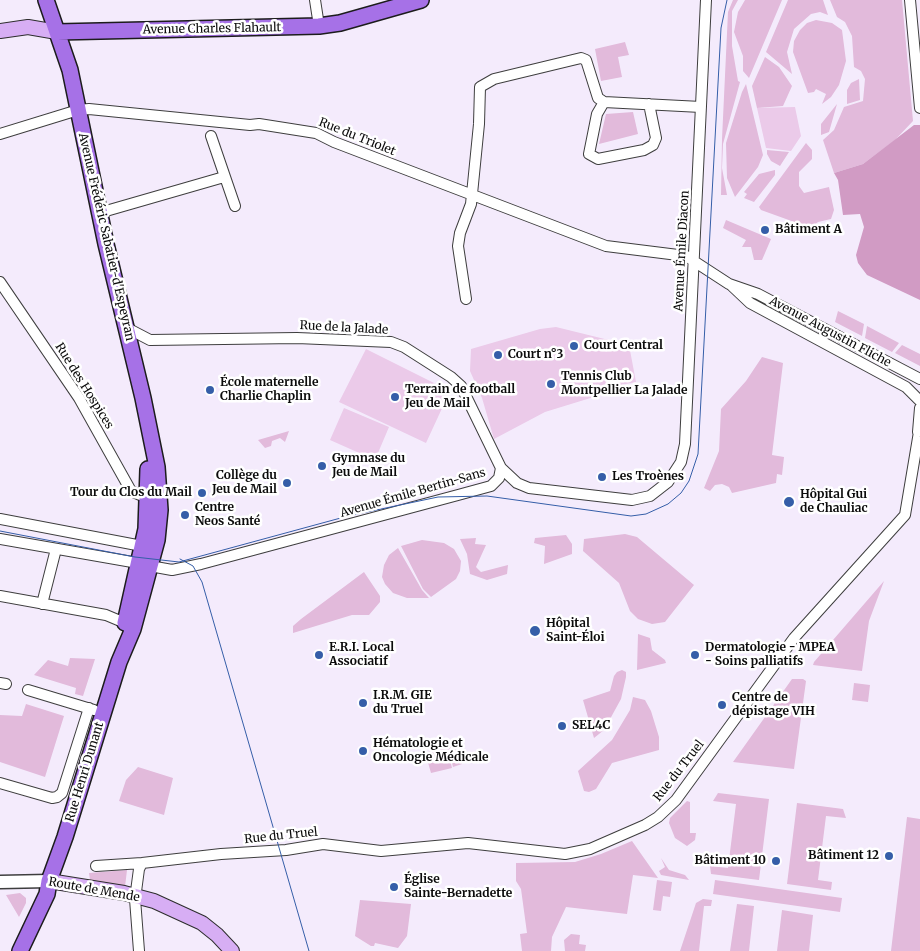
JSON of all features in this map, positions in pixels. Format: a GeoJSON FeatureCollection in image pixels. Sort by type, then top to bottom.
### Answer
{"type":"FeatureCollection","features":[{"type":"Feature","properties":{"kind":"main road","name":"Avenue Frédéric Sabatier-d'Espeyran"},"geometry":{"type":"LineString","coordinates":[[46,0],[70,70],[99,213],[133,354],[157,467],[160,495],[158,532],[144,564]]}},
{"type":"Feature","properties":{"kind":"main road","name":"Avenue Charles Flahault"},"geometry":{"type":"LineString","coordinates":[[0,31],[28,27],[58,32],[319,26],[340,23],[421,0]]}},
{"type":"Feature","properties":{"kind":"main road","name":"Avenue Frédéric Sabatier-d'Espeyran"},"geometry":{"type":"LineString","coordinates":[[144,564],[142,546],[151,443]]}},
{"type":"Feature","properties":{"kind":"main road"},"geometry":{"type":"LineString","coordinates":[[148,494],[154,496],[158,532]]}},
{"type":"Feature","properties":{"kind":"main road","name":"Rue Henri Dunant"},"geometry":{"type":"LineString","coordinates":[[119,662],[125,623],[144,564]]}},
{"type":"Feature","properties":{"kind":"main road","name":"Rue Henri Dunant"},"geometry":{"type":"LineString","coordinates":[[20,951],[47,894],[96,711],[133,629],[144,564]]}},
{"type":"Feature","properties":{"kind":"main road"},"geometry":{"type":"LineString","coordinates":[[11,951],[34,898],[49,881]]}},
{"type":"Feature","properties":{"kind":"main road","name":"Route de Mende"},"geometry":{"type":"LineString","coordinates":[[49,881],[136,895],[177,910],[202,923],[217,934],[232,951]]}},
{"type":"Feature","properties":{"kind":"street"},"geometry":{"type":"LineString","coordinates":[[315,0],[319,26]]}},
{"type":"Feature","properties":{"kind":"street","name":"Avenue Émile Diacon"},"geometry":{"type":"LineString","coordinates":[[668,482],[681,462],[685,444],[706,0]]}},
{"type":"Feature","properties":{"kind":"street","name":"Avenue Émile Diacon"},"geometry":{"type":"LineString","coordinates":[[706,17],[711,0]]}},
{"type":"Feature","properties":{"kind":"street"},"geometry":{"type":"LineString","coordinates":[[910,0],[916,16],[920,108]]}},
{"type":"Feature","properties":{"kind":"street"},"geometry":{"type":"LineString","coordinates":[[466,299],[458,246],[460,233],[472,196],[479,124],[480,87],[494,79],[581,58],[586,60],[598,98],[604,102],[701,107]]}},
{"type":"Feature","properties":{"kind":"street"},"geometry":{"type":"LineString","coordinates":[[604,102],[597,114],[589,154],[598,160],[644,150],[652,145],[656,138],[649,104]]}},
{"type":"Feature","properties":{"kind":"street","name":"Rue du Triolet"},"geometry":{"type":"LineString","coordinates":[[0,134],[78,110],[89,109],[259,124],[308,131],[472,196],[606,246],[686,256],[694,260]]}},
{"type":"Feature","properties":{"kind":"street"},"geometry":{"type":"LineString","coordinates":[[211,136],[235,206]]}},
{"type":"Feature","properties":{"kind":"street"},"geometry":{"type":"LineString","coordinates":[[99,213],[224,177]]}},
{"type":"Feature","properties":{"kind":"street","name":"Avenue Augustin Fliche"},"geometry":{"type":"LineString","coordinates":[[694,260],[729,284],[750,303],[906,387],[920,401]]}},
{"type":"Feature","properties":{"kind":"street","name":"Rue des Hospices"},"geometry":{"type":"LineString","coordinates":[[0,282],[79,398],[130,491],[140,495],[148,494]]}},
{"type":"Feature","properties":{"kind":"street","name":"Avenue Augustin Fliche"},"geometry":{"type":"LineString","coordinates":[[729,284],[758,294],[920,379]]}},
{"type":"Feature","properties":{"kind":"street","name":"Rue de la Jalade"},"geometry":{"type":"LineString","coordinates":[[127,328],[150,340],[297,338],[391,342],[404,347],[451,377],[461,386],[501,468]]}},
{"type":"Feature","properties":{"kind":"street"},"geometry":{"type":"LineString","coordinates":[[133,354],[142,344],[150,340]]}},
{"type":"Feature","properties":{"kind":"street","name":"Rue du Truel"},"geometry":{"type":"LineString","coordinates":[[96,866],[286,850],[323,844],[381,851],[468,843],[565,854],[590,849],[644,826],[676,800],[794,638],[905,515],[919,429],[920,408]]}},
{"type":"Feature","properties":{"kind":"street","name":"Avenue Émile Bertin-Sans"},"geometry":{"type":"LineString","coordinates":[[501,468],[517,483],[529,488],[632,500],[650,496],[668,482]]}},
{"type":"Feature","properties":{"kind":"street","name":"Avenue Émile Bertin-Sans"},"geometry":{"type":"LineString","coordinates":[[0,539],[178,569],[277,545],[490,486],[499,478],[501,468]]}},
{"type":"Feature","properties":{"kind":"street"},"geometry":{"type":"LineString","coordinates":[[0,519],[142,546]]}},
{"type":"Feature","properties":{"kind":"street"},"geometry":{"type":"LineString","coordinates":[[42,604],[56,549]]}},
{"type":"Feature","properties":{"kind":"street"},"geometry":{"type":"LineString","coordinates":[[0,596],[106,616],[125,623]]}},
{"type":"Feature","properties":{"kind":"street"},"geometry":{"type":"LineString","coordinates":[[0,783],[52,798],[57,797],[62,793],[96,711],[28,690]]}},
{"type":"Feature","properties":{"kind":"street"},"geometry":{"type":"LineString","coordinates":[[139,951],[136,895],[139,870],[142,863]]}},
{"type":"Feature","properties":{"kind":"street","name":"Route de Mende"},"geometry":{"type":"LineString","coordinates":[[0,882],[49,881]]}},
{"type":"Feature","properties":{"kind":"shaded area"},"geometry":{"type":"Polygon","coordinates":[[[733,0],[738,0],[732,11],[732,46],[738,81],[740,82],[723,144],[722,168],[727,195],[721,195],[722,139],[728,12],[733,0]]]}},
{"type":"Feature","properties":{"kind":"shaded area"},"geometry":{"type":"Polygon","coordinates":[[[745,0],[782,0],[749,78],[743,71],[743,56],[734,32],[738,12],[745,0]]]}},
{"type":"Feature","properties":{"kind":"shaded area"},"geometry":{"type":"Polygon","coordinates":[[[788,0],[823,0],[828,15],[820,12],[811,14],[794,29],[787,52],[792,74],[766,52],[788,0]]]}},
{"type":"Feature","properties":{"kind":"shaded area"},"geometry":{"type":"Polygon","coordinates":[[[830,0],[902,0],[913,121],[895,140],[863,164],[834,173],[823,140],[834,130],[844,107],[863,101],[865,79],[861,71],[854,67],[852,36],[845,22],[837,17],[830,0]]]}},
{"type":"Feature","properties":{"kind":"shaded area"},"geometry":{"type":"Polygon","coordinates":[[[816,20],[832,23],[842,30],[846,61],[839,85],[831,97],[822,104],[826,94],[816,89],[814,92],[808,93],[793,52],[794,41],[800,30],[807,23],[816,20]]]}},
{"type":"Feature","properties":{"kind":"shaded area"},"geometry":{"type":"Polygon","coordinates":[[[625,42],[629,55],[618,57],[622,77],[601,81],[595,49],[625,42]]]}},
{"type":"Feature","properties":{"kind":"shaded area"},"geometry":{"type":"Polygon","coordinates":[[[765,57],[779,67],[792,86],[783,106],[757,108],[752,86],[765,57]]]}},
{"type":"Feature","properties":{"kind":"shaded area"},"geometry":{"type":"Polygon","coordinates":[[[859,79],[860,100],[847,104],[847,90],[851,83],[859,79]]]}},
{"type":"Feature","properties":{"kind":"shaded area"},"geometry":{"type":"Polygon","coordinates":[[[746,84],[763,155],[758,167],[735,197],[727,178],[726,143],[746,84]]]}},
{"type":"Feature","properties":{"kind":"shaded area"},"geometry":{"type":"Polygon","coordinates":[[[837,104],[829,132],[821,135],[821,124],[837,104]]]}},
{"type":"Feature","properties":{"kind":"shaded area"},"geometry":{"type":"Polygon","coordinates":[[[795,107],[801,136],[791,151],[766,148],[757,108],[795,107]]]}},
{"type":"Feature","properties":{"kind":"shaded area"},"geometry":{"type":"Polygon","coordinates":[[[633,112],[638,134],[599,144],[606,114],[633,112]]]}},
{"type":"Feature","properties":{"kind":"shaded area"},"geometry":{"type":"Polygon","coordinates":[[[914,125],[920,125],[920,300],[867,275],[858,263],[856,255],[864,227],[860,214],[843,215],[838,180],[834,173],[863,164],[914,125]]]}},
{"type":"Feature","properties":{"kind":"shaded area"},"geometry":{"type":"Polygon","coordinates":[[[806,143],[812,150],[812,159],[799,172],[799,186],[804,193],[829,187],[834,210],[831,219],[818,222],[811,228],[761,210],[759,207],[806,143]]]}},
{"type":"Feature","properties":{"kind":"shaded area"},"geometry":{"type":"Polygon","coordinates":[[[767,150],[789,152],[780,166],[771,161],[767,150]]]}},
{"type":"Feature","properties":{"kind":"shaded area"},"geometry":{"type":"Polygon","coordinates":[[[775,170],[775,175],[754,202],[744,198],[747,194],[744,192],[759,174],[775,170]]]}},
{"type":"Feature","properties":{"kind":"shaded area"},"geometry":{"type":"Polygon","coordinates":[[[726,220],[771,239],[762,260],[754,260],[751,247],[742,247],[746,240],[723,228],[726,220]]]}},
{"type":"Feature","properties":{"kind":"shaded area"},"geometry":{"type":"Polygon","coordinates":[[[838,311],[864,324],[862,336],[835,322],[838,311]]]}},
{"type":"Feature","properties":{"kind":"shaded area"},"geometry":{"type":"Polygon","coordinates":[[[867,326],[899,343],[892,352],[865,338],[867,326]]]}},
{"type":"Feature","properties":{"kind":"shaded area","name":"Tennis Club Montpellier La Jalade"},"geometry":{"type":"Polygon","coordinates":[[[556,327],[629,345],[636,382],[616,386],[597,396],[545,412],[494,439],[482,398],[470,371],[471,349],[540,329],[556,327]]]}},
{"type":"Feature","properties":{"kind":"shaded area"},"geometry":{"type":"Polygon","coordinates":[[[902,345],[920,354],[920,366],[895,353],[902,345]]]}},
{"type":"Feature","properties":{"kind":"shaded area","name":"Terrain de football Jeu de Mail"},"geometry":{"type":"Polygon","coordinates":[[[366,349],[450,391],[426,443],[339,402],[366,349]]]}},
{"type":"Feature","properties":{"kind":"shaded area"},"geometry":{"type":"Polygon","coordinates":[[[762,357],[783,363],[772,455],[784,457],[782,475],[777,474],[776,483],[732,493],[729,487],[722,484],[715,485],[710,491],[704,488],[719,451],[721,409],[746,381],[762,357]]]}},
{"type":"Feature","properties":{"kind":"shaded area"},"geometry":{"type":"Polygon","coordinates":[[[344,408],[389,427],[375,460],[330,440],[344,408]]]}},
{"type":"Feature","properties":{"kind":"shaded area"},"geometry":{"type":"Polygon","coordinates":[[[289,431],[285,442],[280,438],[272,441],[271,446],[265,448],[258,440],[289,431]]]}},
{"type":"Feature","properties":{"kind":"shaded area"},"geometry":{"type":"Polygon","coordinates":[[[625,534],[637,537],[694,585],[665,622],[652,624],[638,619],[630,611],[619,583],[583,551],[584,539],[625,534]]]}},
{"type":"Feature","properties":{"kind":"shaded area"},"geometry":{"type":"Polygon","coordinates":[[[566,535],[572,544],[572,554],[544,564],[545,546],[534,543],[535,538],[566,535]]]}},
{"type":"Feature","properties":{"kind":"shaded area"},"geometry":{"type":"Polygon","coordinates":[[[476,538],[475,544],[486,545],[476,567],[481,572],[508,565],[507,574],[487,580],[470,574],[467,554],[460,539],[476,538]]]}},
{"type":"Feature","properties":{"kind":"shaded area"},"geometry":{"type":"Polygon","coordinates":[[[422,540],[444,543],[454,549],[461,561],[460,571],[456,579],[431,597],[423,589],[401,546],[422,540]]]}},
{"type":"Feature","properties":{"kind":"shaded area"},"geometry":{"type":"Polygon","coordinates":[[[398,548],[422,590],[429,598],[407,598],[393,593],[385,584],[382,577],[384,565],[389,555],[398,548]]]}},
{"type":"Feature","properties":{"kind":"shaded area"},"geometry":{"type":"Polygon","coordinates":[[[364,572],[380,596],[380,602],[369,615],[352,615],[293,633],[293,626],[301,619],[364,572]]]}},
{"type":"Feature","properties":{"kind":"shaded area"},"geometry":{"type":"Polygon","coordinates":[[[884,581],[869,621],[862,671],[813,665],[814,662],[884,581]]]}},
{"type":"Feature","properties":{"kind":"shaded area"},"geometry":{"type":"Polygon","coordinates":[[[638,634],[650,638],[652,650],[665,660],[666,663],[637,670],[638,634]]]}},
{"type":"Feature","properties":{"kind":"shaded area"},"geometry":{"type":"Polygon","coordinates":[[[70,658],[95,659],[83,696],[75,694],[76,688],[34,675],[48,660],[68,666],[70,658]]]}},
{"type":"Feature","properties":{"kind":"shaded area"},"geometry":{"type":"Polygon","coordinates":[[[622,670],[626,672],[626,677],[621,699],[604,730],[594,738],[583,700],[610,691],[614,676],[622,670]]]}},
{"type":"Feature","properties":{"kind":"shaded area"},"geometry":{"type":"Polygon","coordinates":[[[792,679],[803,679],[806,681],[794,769],[733,762],[792,679]]]}},
{"type":"Feature","properties":{"kind":"shaded area"},"geometry":{"type":"Polygon","coordinates":[[[854,683],[870,685],[868,702],[852,700],[854,683]]]}},
{"type":"Feature","properties":{"kind":"shaded area"},"geometry":{"type":"Polygon","coordinates":[[[633,697],[645,700],[651,711],[659,737],[659,750],[612,763],[596,789],[589,792],[584,791],[578,771],[612,740],[630,710],[633,697]]]}},
{"type":"Feature","properties":{"kind":"shaded area"},"geometry":{"type":"Polygon","coordinates":[[[26,704],[64,716],[45,777],[0,762],[0,715],[22,716],[26,704]]]}},
{"type":"Feature","properties":{"kind":"shaded area"},"geometry":{"type":"Polygon","coordinates":[[[445,739],[452,768],[431,773],[427,759],[429,750],[434,742],[445,739]]]}},
{"type":"Feature","properties":{"kind":"shaded area"},"geometry":{"type":"Polygon","coordinates":[[[457,745],[462,764],[453,767],[448,747],[457,745]]]}},
{"type":"Feature","properties":{"kind":"shaded area"},"geometry":{"type":"Polygon","coordinates":[[[138,767],[173,778],[164,815],[119,801],[126,780],[138,767]]]}},
{"type":"Feature","properties":{"kind":"shaded area"},"geometry":{"type":"Polygon","coordinates":[[[718,793],[769,799],[759,880],[711,874],[710,866],[728,868],[736,804],[713,801],[718,793]]]}},
{"type":"Feature","properties":{"kind":"shaded area"},"geometry":{"type":"Polygon","coordinates":[[[687,801],[690,802],[690,833],[696,833],[695,840],[687,846],[675,838],[669,823],[670,818],[687,801]]]}},
{"type":"Feature","properties":{"kind":"shaded area"},"geometry":{"type":"Polygon","coordinates":[[[797,803],[843,809],[846,818],[826,816],[818,880],[832,882],[831,890],[787,884],[797,803]]]}},
{"type":"Feature","properties":{"kind":"shaded area"},"geometry":{"type":"Polygon","coordinates":[[[907,817],[920,819],[920,951],[891,951],[907,817]]]}},
{"type":"Feature","properties":{"kind":"shaded area"},"geometry":{"type":"Polygon","coordinates":[[[632,841],[658,878],[633,875],[627,914],[566,907],[552,937],[551,951],[522,951],[520,934],[527,933],[521,889],[516,881],[516,863],[575,862],[632,841]]]}},
{"type":"Feature","properties":{"kind":"shaded area"},"geometry":{"type":"Polygon","coordinates":[[[661,858],[669,870],[685,875],[689,880],[661,875],[659,871],[665,867],[661,858]]]}},
{"type":"Feature","properties":{"kind":"shaded area"},"geometry":{"type":"Polygon","coordinates":[[[127,870],[125,887],[90,880],[89,873],[127,870]]]}},
{"type":"Feature","properties":{"kind":"shaded area"},"geometry":{"type":"Polygon","coordinates":[[[657,880],[672,882],[670,897],[663,896],[661,911],[653,910],[657,880]]]}},
{"type":"Feature","properties":{"kind":"shaded area"},"geometry":{"type":"Polygon","coordinates":[[[715,880],[842,898],[840,912],[713,894],[715,880]]]}},
{"type":"Feature","properties":{"kind":"shaded area"},"geometry":{"type":"Polygon","coordinates":[[[20,893],[26,898],[26,903],[19,917],[6,895],[20,893]]]}},
{"type":"Feature","properties":{"kind":"shaded area"},"geometry":{"type":"Polygon","coordinates":[[[703,899],[712,900],[711,906],[704,906],[699,951],[680,951],[696,903],[703,899]]]}},
{"type":"Feature","properties":{"kind":"shaded area"},"geometry":{"type":"Polygon","coordinates":[[[360,900],[411,904],[407,936],[398,948],[375,943],[374,946],[371,946],[355,936],[360,900]]]}},
{"type":"Feature","properties":{"kind":"shaded area"},"geometry":{"type":"Polygon","coordinates":[[[737,904],[754,906],[749,951],[730,951],[737,904]]]}},
{"type":"Feature","properties":{"kind":"shaded area"},"geometry":{"type":"Polygon","coordinates":[[[782,910],[813,915],[809,951],[777,951],[782,910]]]}},
{"type":"Feature","properties":{"kind":"shaded area"},"geometry":{"type":"Polygon","coordinates":[[[571,934],[580,935],[579,944],[586,945],[585,951],[565,951],[564,940],[571,934]]]}},
{"type":"Feature","properties":{"kind":"tram line"},"geometry":{"type":"LineString","coordinates":[[0,531],[135,557],[179,562],[348,516],[438,497],[487,496],[631,516],[646,514],[668,504],[681,493],[689,481],[698,454],[721,28],[727,0]]}},
{"type":"Feature","properties":{"kind":"tram line"},"geometry":{"type":"LineString","coordinates":[[180,559],[193,566],[202,582],[309,951]]}},
{"type":"Feature","properties":{"kind":"place","name":"Bâtiment A"},"geometry":{"type":"Point","coordinates":[765,230]}},
{"type":"Feature","properties":{"kind":"place","name":"Court Central"},"geometry":{"type":"Point","coordinates":[574,346]}},
{"type":"Feature","properties":{"kind":"place","name":"Court n°3"},"geometry":{"type":"Point","coordinates":[498,355]}},
{"type":"Feature","properties":{"kind":"place","name":"Tennis Club Montpellier La Jalade"},"geometry":{"type":"Point","coordinates":[551,384]}},
{"type":"Feature","properties":{"kind":"place","name":"École maternelle Charlie Chaplin"},"geometry":{"type":"Point","coordinates":[210,390]}},
{"type":"Feature","properties":{"kind":"place","name":"Terrain de football Jeu de Mail"},"geometry":{"type":"Point","coordinates":[395,397]}},
{"type":"Feature","properties":{"kind":"place","name":"Gymnase du Jeu de Mail"},"geometry":{"type":"Point","coordinates":[322,466]}},
{"type":"Feature","properties":{"kind":"place","name":"Les Troènes"},"geometry":{"type":"Point","coordinates":[602,477]}},
{"type":"Feature","properties":{"kind":"place","name":"Collège du Jeu de Mail"},"geometry":{"type":"Point","coordinates":[287,483]}},
{"type":"Feature","properties":{"kind":"place","name":"Tour du Clos du Mail"},"geometry":{"type":"Point","coordinates":[202,493]}},
{"type":"Feature","properties":{"kind":"place","name":"Hôpital Gui de Chauliac"},"geometry":{"type":"Point","coordinates":[789,502]}},
{"type":"Feature","properties":{"kind":"place","name":"Centre Neos Santé"},"geometry":{"type":"Point","coordinates":[185,515]}},
{"type":"Feature","properties":{"kind":"place","name":"Hôpital Saint-Éloi"},"geometry":{"type":"Point","coordinates":[535,631]}},
{"type":"Feature","properties":{"kind":"place","name":"E.R.I. Local Associatif"},"geometry":{"type":"Point","coordinates":[319,655]}},
{"type":"Feature","properties":{"kind":"place","name":"Dermatologie - MPEA - Soins palliatifs"},"geometry":{"type":"Point","coordinates":[695,655]}},
{"type":"Feature","properties":{"kind":"place","name":"I.R.M. GIE du Truel"},"geometry":{"type":"Point","coordinates":[363,703]}},
{"type":"Feature","properties":{"kind":"place","name":"Centre de dépistage VIH"},"geometry":{"type":"Point","coordinates":[722,705]}},
{"type":"Feature","properties":{"kind":"place","name":"SEL4C"},"geometry":{"type":"Point","coordinates":[562,726]}},
{"type":"Feature","properties":{"kind":"place","name":"Hématologie et Oncologie Médicale"},"geometry":{"type":"Point","coordinates":[363,751]}},
{"type":"Feature","properties":{"kind":"place","name":"Bâtiment 12"},"geometry":{"type":"Point","coordinates":[889,856]}},
{"type":"Feature","properties":{"kind":"place","name":"Bâtiment 10"},"geometry":{"type":"Point","coordinates":[776,861]}},
{"type":"Feature","properties":{"kind":"place","name":"Église Sainte-Bernadette"},"geometry":{"type":"Point","coordinates":[394,887]}}]}
